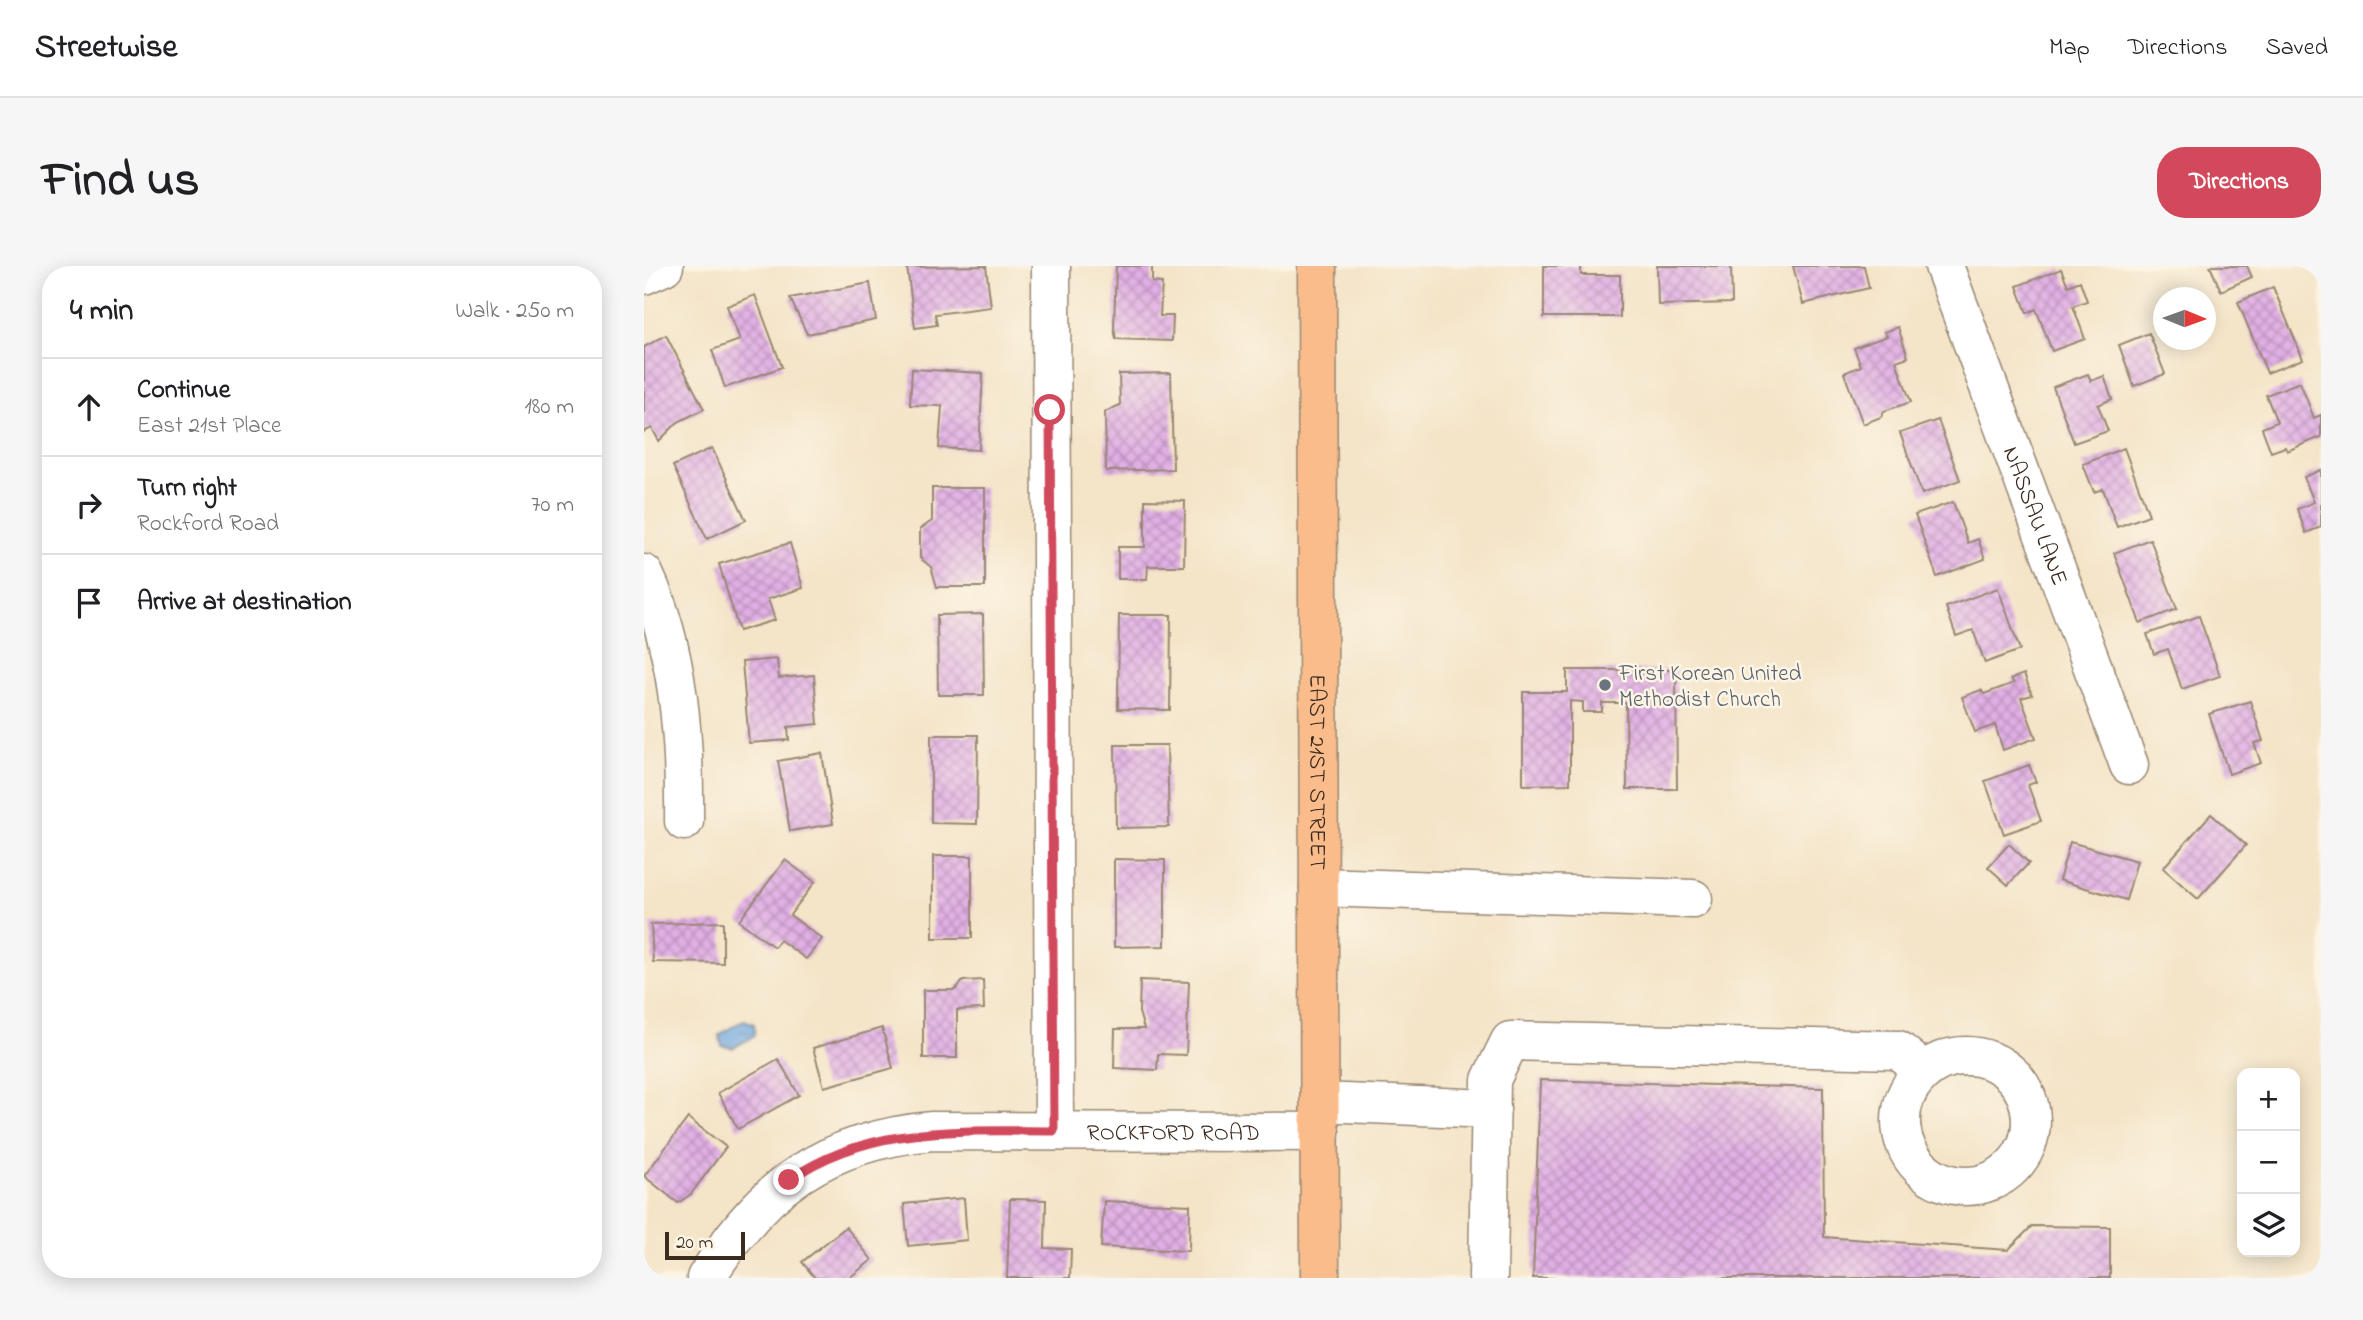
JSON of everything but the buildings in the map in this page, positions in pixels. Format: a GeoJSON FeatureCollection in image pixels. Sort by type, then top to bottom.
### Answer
{"type":"FeatureCollection","features":[{"type":"Feature","properties":{"kind":"main road","name":"EAST 21ST STREET"},"geometry":{"type":"LineString","coordinates":[[1317,266],[1320,1278]]}},
{"type":"Feature","properties":{"kind":"street"},"geometry":{"type":"LineString","coordinates":[[644,275],[664,266]]}},
{"type":"Feature","properties":{"kind":"street"},"geometry":{"type":"LineString","coordinates":[[1051,266],[1054,1131]]}},
{"type":"Feature","properties":{"kind":"street","name":"NASSAU LANE"},"geometry":{"type":"LineString","coordinates":[[1944,266],[2129,765]]}},
{"type":"Feature","properties":{"kind":"street"},"geometry":{"type":"LineString","coordinates":[[644,574],[674,671],[684,746],[684,821]]}},
{"type":"Feature","properties":{"kind":"street"},"geometry":{"type":"LineString","coordinates":[[1319,887],[1693,899]]}},
{"type":"Feature","properties":{"kind":"street"},"geometry":{"type":"LineString","coordinates":[[1488,1278],[1492,1080],[1510,1041],[1898,1050],[1924,1071]]}},
{"type":"Feature","properties":{"kind":"street","name":"ROCKFORD ROAD"},"geometry":{"type":"LineString","coordinates":[[706,1278],[726,1243],[760,1205],[799,1173],[845,1150],[906,1133],[1054,1131],[1491,1109]]}},
{"type":"Feature","properties":{"kind":"water"},"geometry":{"type":"Polygon","coordinates":[[[744,1020],[754,1024],[755,1036],[733,1048],[722,1046],[719,1035],[744,1020]]]}},
{"type":"Feature","properties":{"kind":"place","name":"First Korean United Methodist Church"},"geometry":{"type":"Point","coordinates":[1605,685]}},
{"type":"Feature","properties":{"kind":"route"},"geometry":{"type":"LineString","coordinates":[[789,1180],[845,1150],[906,1133],[1054,1131],[1050,410]]}}]}
